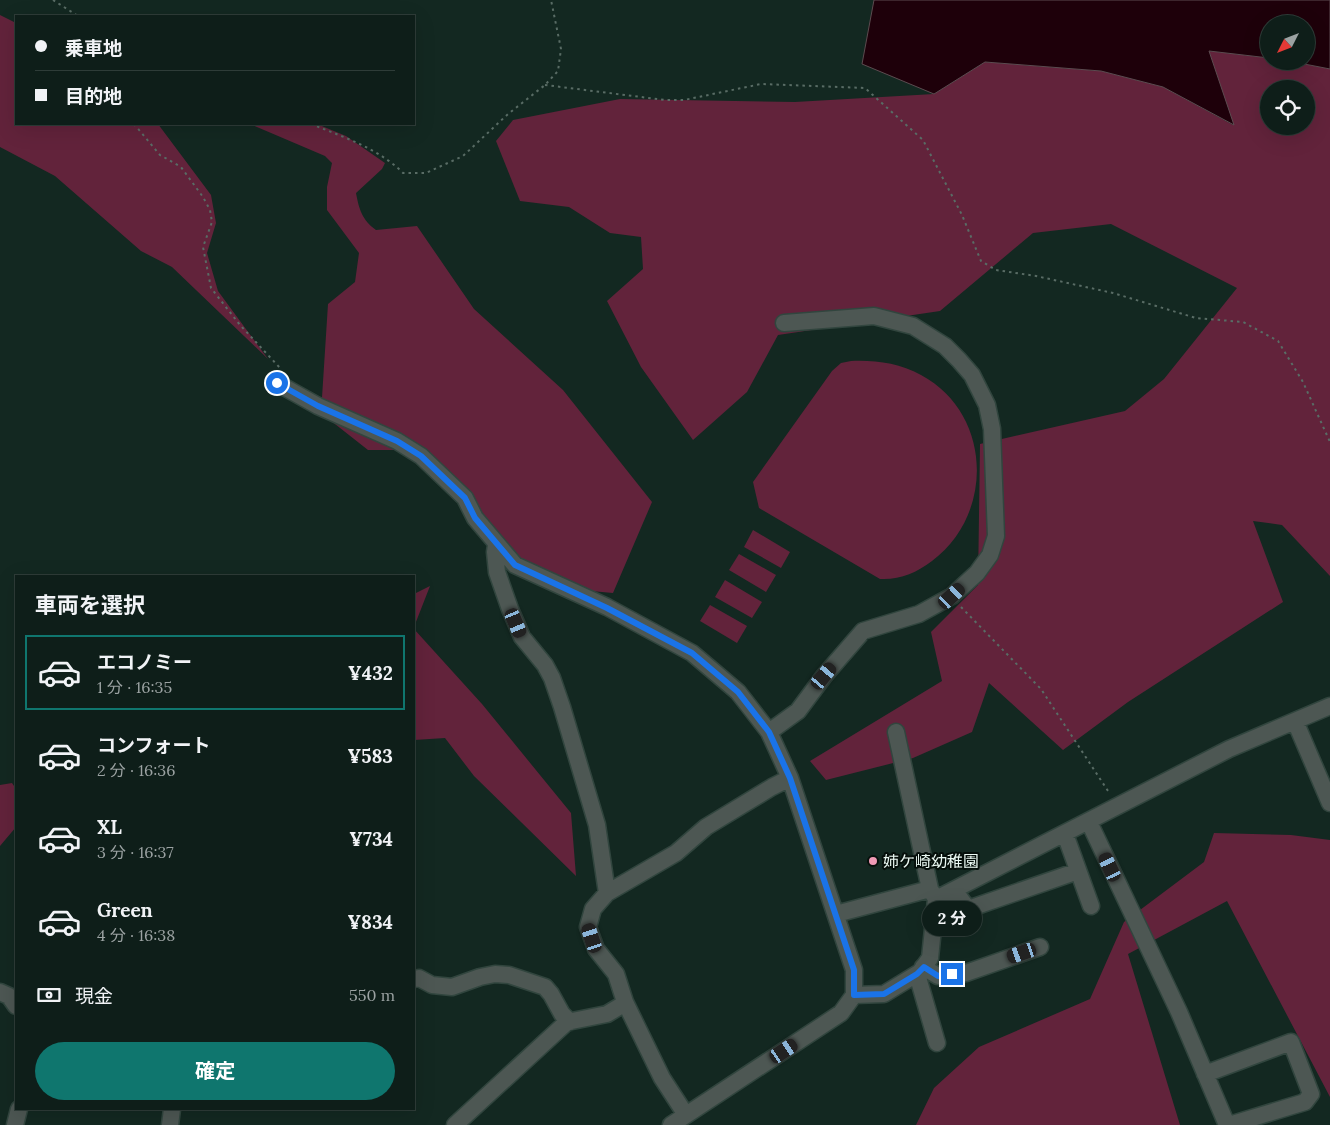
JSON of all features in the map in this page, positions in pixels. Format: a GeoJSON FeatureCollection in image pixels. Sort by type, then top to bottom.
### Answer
{"type":"FeatureCollection","features":[{"type":"Feature","properties":{"kind":"street"},"geometry":{"type":"LineString","coordinates":[[769,732],[798,711],[824,676],[863,631],[919,614],[952,596],[977,573],[990,555],[996,536],[992,429],[987,405],[972,375],[945,346],[913,326],[874,316],[784,323]]}},
{"type":"Feature","properties":{"kind":"street"},"geometry":{"type":"LineString","coordinates":[[280,377],[318,406],[397,441],[421,456],[465,498],[475,518],[496,545],[515,565],[607,608],[692,653],[738,692],[769,732],[790,778],[836,914],[854,970],[854,995],[841,1012],[671,1125]]}},
{"type":"Feature","properties":{"kind":"street"},"geometry":{"type":"LineString","coordinates":[[496,545],[497,572],[510,609],[522,637],[545,665],[552,678],[562,707],[597,825],[607,893]]}},
{"type":"Feature","properties":{"kind":"street"},"geometry":{"type":"LineString","coordinates":[[836,914],[954,890],[1228,749],[1330,706]]}},
{"type":"Feature","properties":{"kind":"street"},"geometry":{"type":"LineString","coordinates":[[1295,721],[1330,803]]}},
{"type":"Feature","properties":{"kind":"street"},"geometry":{"type":"LineString","coordinates":[[854,995],[884,994],[920,970],[930,958],[933,894],[896,732]]}},
{"type":"Feature","properties":{"kind":"street"},"geometry":{"type":"LineString","coordinates":[[686,1115],[662,1078],[625,1002],[616,974],[596,949],[588,927],[593,909],[607,893],[676,853],[706,828],[772,786],[790,778]]}},
{"type":"Feature","properties":{"kind":"street"},"geometry":{"type":"LineString","coordinates":[[1089,822],[1179,1012],[1205,1074],[1228,1125],[1305,1102],[1311,1094],[1291,1042],[1205,1074]]}},
{"type":"Feature","properties":{"kind":"street"},"geometry":{"type":"LineString","coordinates":[[1065,834],[1091,906]]}},
{"type":"Feature","properties":{"kind":"street"},"geometry":{"type":"LineString","coordinates":[[954,890],[968,909],[1078,871]]}},
{"type":"Feature","properties":{"kind":"street"},"geometry":{"type":"LineString","coordinates":[[920,970],[938,976],[966,973],[1040,947]]}},
{"type":"Feature","properties":{"kind":"street"},"geometry":{"type":"LineString","coordinates":[[920,970],[937,1043]]}},
{"type":"Feature","properties":{"kind":"street"},"geometry":{"type":"LineString","coordinates":[[415,979],[419,978],[432,985],[452,987],[480,977],[495,974],[509,975],[545,987],[562,1014],[570,1022]]}},
{"type":"Feature","properties":{"kind":"street"},"geometry":{"type":"LineString","coordinates":[[0,992],[9,996],[15,1005]]}},
{"type":"Feature","properties":{"kind":"street"},"geometry":{"type":"LineString","coordinates":[[455,1125],[570,1022],[606,1014],[625,1002]]}},
{"type":"Feature","properties":{"kind":"street"},"geometry":{"type":"LineString","coordinates":[[15,1125],[19,1110]]}},
{"type":"Feature","properties":{"kind":"street"},"geometry":{"type":"LineString","coordinates":[[170,1125],[172,1110]]}},
{"type":"Feature","properties":{"kind":"path"},"geometry":{"type":"LineString","coordinates":[[53,0],[76,15]]}},
{"type":"Feature","properties":{"kind":"path"},"geometry":{"type":"LineString","coordinates":[[313,125],[366,147],[391,161],[403,173],[426,173],[463,156],[508,114],[545,85],[558,71],[561,49],[551,0]]}},
{"type":"Feature","properties":{"kind":"path"},"geometry":{"type":"LineString","coordinates":[[545,85],[665,100],[684,100],[760,84],[865,88],[923,140],[962,215],[982,261],[996,270],[1036,276],[1113,293],[1196,318],[1243,322],[1278,341],[1302,382],[1330,442]]}},
{"type":"Feature","properties":{"kind":"path"},"geometry":{"type":"LineString","coordinates":[[135,125],[160,155],[181,166],[203,197],[210,210],[212,222],[203,247],[211,288],[280,377]]}},
{"type":"Feature","properties":{"kind":"path"},"geometry":{"type":"LineString","coordinates":[[952,596],[1041,689],[1118,807]]}},
{"type":"Feature","properties":{"kind":"shaded area"},"geometry":{"type":"Polygon","coordinates":[[[874,0],[1330,0],[1330,69],[1315,66],[1315,15],[1260,15],[1260,57],[1209,51],[1234,125],[1163,87],[1101,71],[985,62],[934,94],[862,64],[874,0]]]}},
{"type":"Feature","properties":{"kind":"shaded area"},"geometry":{"type":"Polygon","coordinates":[[[0,15],[15,22],[15,125],[159,125],[211,195],[216,223],[207,253],[218,291],[268,359],[172,267],[141,251],[55,176],[0,147],[0,15]]]}},
{"type":"Feature","properties":{"kind":"shaded area"},"geometry":{"type":"Polygon","coordinates":[[[1208,51],[1260,57],[1260,70],[1315,70],[1315,66],[1330,69],[1330,576],[1282,525],[1253,521],[1283,602],[1128,702],[1063,750],[989,683],[972,732],[913,758],[826,780],[810,761],[942,681],[931,632],[978,585],[980,444],[1125,411],[1164,379],[1237,288],[1111,224],[1033,233],[940,311],[778,335],[747,392],[693,440],[641,367],[607,301],[643,269],[641,237],[610,233],[569,207],[520,201],[496,141],[513,120],[620,99],[795,102],[934,94],[985,62],[1101,71],[1163,87],[1233,125],[1208,51]]]}},
{"type":"Feature","properties":{"kind":"shaded area"},"geometry":{"type":"Polygon","coordinates":[[[252,125],[319,125],[346,136],[385,163],[382,169],[356,193],[360,209],[367,222],[376,230],[417,226],[474,309],[563,390],[652,502],[613,593],[580,590],[514,557],[421,450],[368,450],[321,413],[328,304],[355,282],[359,253],[327,210],[327,187],[332,163],[325,156],[252,125]]]}},
{"type":"Feature","properties":{"kind":"shaded area"},"geometry":{"type":"Polygon","coordinates":[[[851,361],[887,363],[921,375],[944,392],[962,413],[972,438],[977,465],[975,492],[967,517],[953,541],[932,561],[920,569],[901,577],[880,579],[759,508],[753,482],[832,371],[841,363],[851,361]]]}},
{"type":"Feature","properties":{"kind":"shaded area"},"geometry":{"type":"Polygon","coordinates":[[[753,530],[790,552],[781,568],[744,547],[753,530]]]}},
{"type":"Feature","properties":{"kind":"shaded area"},"geometry":{"type":"Polygon","coordinates":[[[739,554],[776,575],[766,592],[729,570],[739,554]]]}},
{"type":"Feature","properties":{"kind":"shaded area"},"geometry":{"type":"Polygon","coordinates":[[[725,580],[762,602],[752,618],[715,597],[725,580]]]}},
{"type":"Feature","properties":{"kind":"shaded area"},"geometry":{"type":"Polygon","coordinates":[[[430,586],[415,624],[415,594],[430,586]]]}},
{"type":"Feature","properties":{"kind":"shaded area"},"geometry":{"type":"Polygon","coordinates":[[[710,605],[747,626],[737,643],[700,621],[710,605]]]}},
{"type":"Feature","properties":{"kind":"shaded area"},"geometry":{"type":"Polygon","coordinates":[[[415,630],[482,704],[571,813],[576,876],[474,776],[445,738],[415,740],[415,630]]]}},
{"type":"Feature","properties":{"kind":"shaded area"},"geometry":{"type":"Polygon","coordinates":[[[12,783],[15,788],[15,828],[0,846],[0,785],[12,783]]]}},
{"type":"Feature","properties":{"kind":"shaded area"},"geometry":{"type":"Polygon","coordinates":[[[1214,833],[1291,835],[1330,840],[1330,1097],[1227,901],[1128,954],[1180,1125],[916,1125],[934,1088],[979,1047],[1090,999],[1124,922],[1204,862],[1214,833]]]}},
{"type":"Feature","properties":{"kind":"place","name":"姉ケ崎幼稚園"},"geometry":{"type":"Point","coordinates":[873,861]}},
{"type":"Feature","properties":{"kind":"route"},"geometry":{"type":"LineString","coordinates":[[277,383],[318,406],[397,441],[421,456],[465,498],[475,518],[496,545],[515,565],[607,608],[692,653],[738,692],[769,732],[790,778],[854,970],[854,995],[884,994],[920,972],[924,967],[938,976],[952,974]]}}]}
